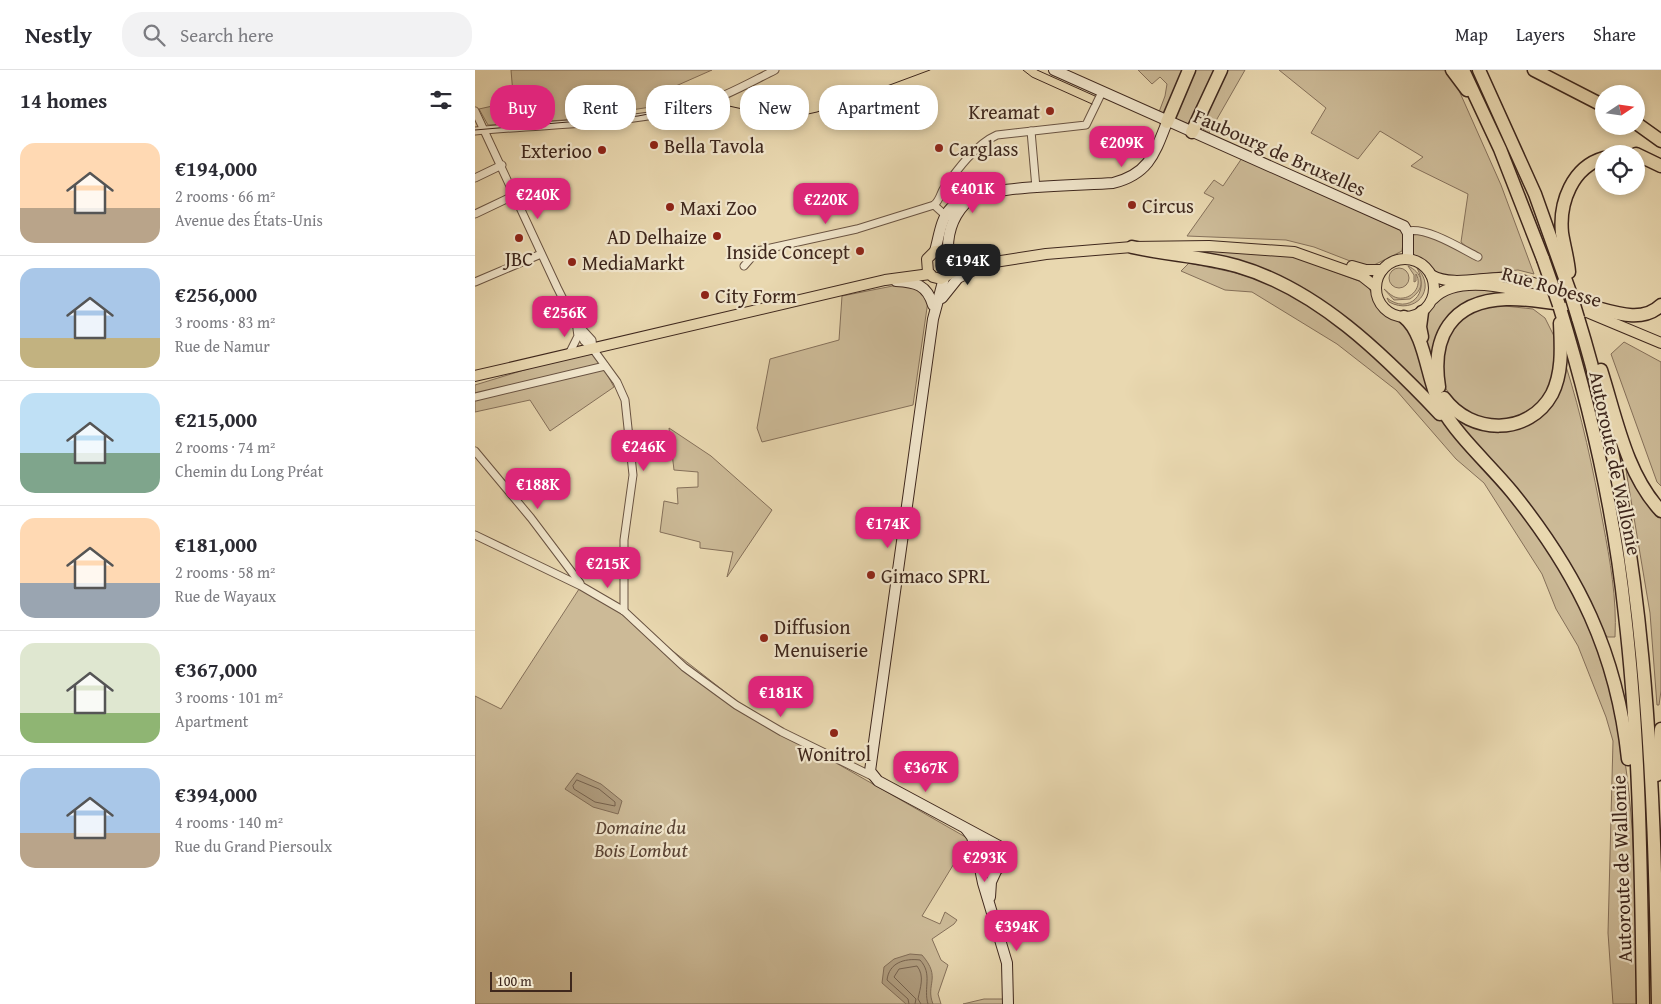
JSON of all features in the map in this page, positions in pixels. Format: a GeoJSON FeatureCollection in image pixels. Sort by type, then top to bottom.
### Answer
{"type":"FeatureCollection","features":[{"type":"Feature","properties":{"kind":"highway"},"geometry":{"type":"LineString","coordinates":[[1167,122],[1189,70]]}},
{"type":"Feature","properties":{"kind":"highway"},"geometry":{"type":"LineString","coordinates":[[1192,132],[1221,70]]}},
{"type":"Feature","properties":{"kind":"highway"},"geometry":{"type":"LineString","coordinates":[[1452,70],[1479,101]]}},
{"type":"Feature","properties":{"kind":"highway","name":"Autoroute de Wallonie"},"geometry":{"type":"LineString","coordinates":[[1463,70],[1479,101],[1521,200],[1543,259],[1585,339],[1617,474],[1629,541],[1643,647],[1653,792],[1658,1004]]}},
{"type":"Feature","properties":{"kind":"highway"},"geometry":{"type":"LineString","coordinates":[[1479,70],[1514,144],[1564,264]]}},
{"type":"Feature","properties":{"kind":"highway"},"geometry":{"type":"LineString","coordinates":[[1534,70],[1595,101]]}},
{"type":"Feature","properties":{"kind":"highway"},"geometry":{"type":"LineString","coordinates":[[1645,129],[1661,141]]}},
{"type":"Feature","properties":{"kind":"highway"},"geometry":{"type":"LineString","coordinates":[[1645,158],[1661,166]]}},
{"type":"Feature","properties":{"kind":"highway"},"geometry":{"type":"LineString","coordinates":[[1422,312],[1421,333],[1439,390],[1450,406],[1471,421],[1496,426],[1520,422],[1544,405],[1552,393],[1561,361],[1564,333],[1566,301],[1561,220],[1567,192],[1575,178],[1586,167],[1595,162]]}},
{"type":"Feature","properties":{"kind":"highway"},"geometry":{"type":"LineString","coordinates":[[1132,247],[1210,259],[1237,266],[1270,278],[1299,294],[1358,335],[1416,389],[1454,429],[1461,433]]}},
{"type":"Feature","properties":{"kind":"highway"},"geometry":{"type":"LineString","coordinates":[[1439,390],[1436,365],[1439,342],[1449,323],[1463,311],[1485,302],[1507,299],[1566,301]]}},
{"type":"Feature","properties":{"kind":"highway"},"geometry":{"type":"LineString","coordinates":[[1591,306],[1629,315],[1649,313],[1661,305]]}},
{"type":"Feature","properties":{"kind":"highway"},"geometry":{"type":"LineString","coordinates":[[1404,317],[1415,329],[1439,403],[1461,433],[1499,476],[1546,537],[1587,606],[1611,668],[1625,733],[1629,770],[1639,802]]}},
{"type":"Feature","properties":{"kind":"highway","name":"Autoroute de Wallonie"},"geometry":{"type":"LineString","coordinates":[[1564,333],[1601,467],[1625,614],[1639,802],[1643,1004]]}},
{"type":"Feature","properties":{"kind":"highway"},"geometry":{"type":"LineString","coordinates":[[1585,339],[1599,363],[1637,475],[1645,491],[1661,511]]}},
{"type":"Feature","properties":{"kind":"highway"},"geometry":{"type":"LineString","coordinates":[[1653,792],[1659,770],[1661,729]]}},
{"type":"Feature","properties":{"kind":"main road"},"geometry":{"type":"LineString","coordinates":[[929,271],[928,256],[935,251],[975,258],[1046,247],[1131,242],[1243,240],[1284,244],[1358,268],[1383,270]]}},
{"type":"Feature","properties":{"kind":"main road"},"geometry":{"type":"LineString","coordinates":[[475,376],[885,280],[899,273],[929,271],[944,278],[962,267],[1045,254],[1132,247],[1209,246],[1283,250],[1357,274],[1368,279],[1376,288]]}},
{"type":"Feature","properties":{"kind":"main road"},"geometry":{"type":"LineString","coordinates":[[951,255],[953,271]]}},
{"type":"Feature","properties":{"kind":"main road"},"geometry":{"type":"LineString","coordinates":[[1407,259],[1423,264],[1431,275],[1435,291],[1433,299],[1422,312],[1404,317],[1397,316],[1384,308],[1377,295],[1376,288],[1383,270],[1396,260],[1407,259]]}},
{"type":"Feature","properties":{"kind":"main road","name":"Rue Robesse"},"geometry":{"type":"LineString","coordinates":[[1431,275],[1448,281],[1500,277],[1526,281],[1591,306],[1661,337]]}},
{"type":"Feature","properties":{"kind":"main road","name":"Rue Robesse"},"geometry":{"type":"LineString","coordinates":[[1433,299],[1449,288],[1501,286],[1566,301],[1661,343]]}},
{"type":"Feature","properties":{"kind":"street"},"geometry":{"type":"LineString","coordinates":[[475,132],[630,119],[659,114],[700,105],[775,70]]}},
{"type":"Feature","properties":{"kind":"street","name":"Faubourg de Bruxelles"},"geometry":{"type":"LineString","coordinates":[[1054,70],[1096,95],[1192,132],[1401,224],[1408,231],[1416,230],[1427,233],[1477,257]]}},
{"type":"Feature","properties":{"kind":"street"},"geometry":{"type":"LineString","coordinates":[[743,266],[757,252],[857,229],[936,203],[942,190],[988,138],[997,135],[1086,125],[1096,95]]}},
{"type":"Feature","properties":{"kind":"street"},"geometry":{"type":"LineString","coordinates":[[475,111],[502,165],[541,254],[577,324],[592,340],[593,348],[617,382],[625,400],[633,464],[624,540],[624,611]]}},
{"type":"Feature","properties":{"kind":"street"},"geometry":{"type":"LineString","coordinates":[[935,251],[950,214],[963,199],[984,193],[1113,183],[1134,176],[1150,161],[1167,122]]}},
{"type":"Feature","properties":{"kind":"street"},"geometry":{"type":"LineString","coordinates":[[1031,131],[1035,188]]}},
{"type":"Feature","properties":{"kind":"street"},"geometry":{"type":"LineString","coordinates":[[475,178],[502,165]]}},
{"type":"Feature","properties":{"kind":"street"},"geometry":{"type":"LineString","coordinates":[[475,214],[515,195]]}},
{"type":"Feature","properties":{"kind":"street"},"geometry":{"type":"LineString","coordinates":[[936,203],[950,214]]}},
{"type":"Feature","properties":{"kind":"street"},"geometry":{"type":"LineString","coordinates":[[950,214],[948,242],[951,255]]}},
{"type":"Feature","properties":{"kind":"street"},"geometry":{"type":"LineString","coordinates":[[1407,259],[1408,231]]}},
{"type":"Feature","properties":{"kind":"street"},"geometry":{"type":"LineString","coordinates":[[475,282],[541,254]]}},
{"type":"Feature","properties":{"kind":"street"},"geometry":{"type":"LineString","coordinates":[[936,304],[953,282],[986,263]]}},
{"type":"Feature","properties":{"kind":"street"},"geometry":{"type":"LineString","coordinates":[[929,271],[936,304]]}},
{"type":"Feature","properties":{"kind":"street"},"geometry":{"type":"LineString","coordinates":[[872,776],[871,767],[933,319],[944,278]]}},
{"type":"Feature","properties":{"kind":"street"},"geometry":{"type":"LineString","coordinates":[[885,280],[910,282],[922,286],[936,304]]}},
{"type":"Feature","properties":{"kind":"street"},"geometry":{"type":"LineString","coordinates":[[569,354],[578,336],[577,324]]}},
{"type":"Feature","properties":{"kind":"street"},"geometry":{"type":"LineString","coordinates":[[475,397],[605,366]]}},
{"type":"Feature","properties":{"kind":"street"},"geometry":{"type":"LineString","coordinates":[[475,451],[531,518],[581,586]]}},
{"type":"Feature","properties":{"kind":"street"},"geometry":{"type":"LineString","coordinates":[[475,535],[581,586],[624,611],[684,667],[736,705],[782,732],[872,776],[999,846],[1003,853],[1003,864],[997,870],[991,882],[991,903]]}},
{"type":"Feature","properties":{"kind":"street"},"geometry":{"type":"LineString","coordinates":[[965,828],[972,837],[983,883],[991,903],[1009,970],[1008,1004]]}},
{"type":"Feature","properties":{"kind":"street"},"geometry":{"type":"LineString","coordinates":[[977,854],[982,846],[991,843]]}},
{"type":"Feature","properties":{"kind":"street"},"geometry":{"type":"LineString","coordinates":[[980,866],[989,871],[997,870]]}},
{"type":"Feature","properties":{"kind":"green space"},"geometry":{"type":"Polygon","coordinates":[[[511,70],[712,70],[678,85],[646,85],[646,108],[636,109],[636,85],[565,85],[564,120],[555,121],[555,85],[512,85],[511,70]]]}},
{"type":"Feature","properties":{"kind":"green space"},"geometry":{"type":"Polygon","coordinates":[[[1138,70],[1189,70],[1170,116],[1159,112],[1167,84],[1160,77],[1152,84],[1138,70]]]}},
{"type":"Feature","properties":{"kind":"green space"},"geometry":{"type":"Polygon","coordinates":[[[1195,70],[1218,70],[1189,124],[1177,120],[1175,115],[1195,70]]]}},
{"type":"Feature","properties":{"kind":"green space"},"geometry":{"type":"Polygon","coordinates":[[[1227,70],[1245,70],[1209,133],[1203,129],[1205,117],[1227,70]]]}},
{"type":"Feature","properties":{"kind":"green space"},"geometry":{"type":"Polygon","coordinates":[[[1279,70],[1446,70],[1457,86],[1501,185],[1534,274],[1518,270],[1438,279],[1429,266],[1413,254],[1413,235],[1427,233],[1476,255],[1461,242],[1468,194],[1411,166],[1423,157],[1380,131],[1358,159],[1311,133],[1326,108],[1279,70]]]}},
{"type":"Feature","properties":{"kind":"green space"},"geometry":{"type":"Polygon","coordinates":[[[490,107],[490,125],[488,125],[479,109],[490,107]]]}},
{"type":"Feature","properties":{"kind":"green space"},"geometry":{"type":"Polygon","coordinates":[[[1242,158],[1400,230],[1404,234],[1402,251],[1372,266],[1363,266],[1314,247],[1286,240],[1187,236],[1214,198],[1204,193],[1214,180],[1223,186],[1242,158]]]}},
{"type":"Feature","properties":{"kind":"green space"},"geometry":{"type":"Polygon","coordinates":[[[962,174],[967,190],[953,201],[949,201],[945,196],[962,174]]]}},
{"type":"Feature","properties":{"kind":"green space"},"geometry":{"type":"Polygon","coordinates":[[[1180,249],[1284,253],[1367,284],[1380,311],[1411,329],[1442,413],[1314,297],[1180,249]]]}},
{"type":"Feature","properties":{"kind":"green space"},"geometry":{"type":"Polygon","coordinates":[[[1189,263],[1236,273],[1270,284],[1313,308],[1358,342],[1426,405],[1476,457],[1522,513],[1562,573],[1580,604],[1593,633],[1608,679],[1625,760],[1632,829],[1638,1004],[1613,1004],[1608,933],[1613,741],[1606,717],[1578,646],[1556,609],[1542,574],[1484,483],[1456,459],[1396,390],[1337,344],[1252,292],[1225,290],[1181,271],[1189,263]]]}},
{"type":"Feature","properties":{"kind":"green space"},"geometry":{"type":"Polygon","coordinates":[[[1408,266],[1419,276],[1421,280],[1420,289],[1410,299],[1394,300],[1384,289],[1394,297],[1403,298],[1412,294],[1417,287],[1418,279],[1416,274],[1416,281],[1414,282],[1414,275],[1408,266]]]}},
{"type":"Feature","properties":{"kind":"green space"},"geometry":{"type":"Polygon","coordinates":[[[1399,268],[1406,271],[1409,278],[1406,285],[1399,288],[1392,285],[1389,278],[1392,271],[1399,268]]]}},
{"type":"Feature","properties":{"kind":"green space"},"geometry":{"type":"Polygon","coordinates":[[[1417,268],[1423,276],[1425,284],[1421,298],[1407,306],[1389,302],[1387,298],[1395,303],[1403,304],[1415,299],[1421,286],[1421,277],[1417,268]]]}},
{"type":"Feature","properties":{"kind":"green space"},"geometry":{"type":"Polygon","coordinates":[[[913,282],[929,294],[913,405],[762,442],[757,428],[770,359],[839,340],[842,296],[913,282]]]}},
{"type":"Feature","properties":{"kind":"green space"},"geometry":{"type":"Polygon","coordinates":[[[1472,286],[1524,296],[1458,315],[1433,374],[1420,322],[1443,294],[1472,286]]]}},
{"type":"Feature","properties":{"kind":"green space"},"geometry":{"type":"Polygon","coordinates":[[[1495,305],[1533,309],[1545,318],[1554,336],[1556,354],[1550,387],[1541,402],[1515,420],[1478,419],[1456,405],[1445,387],[1443,364],[1446,345],[1455,325],[1472,311],[1495,305]]]}},
{"type":"Feature","properties":{"kind":"green space"},"geometry":{"type":"Polygon","coordinates":[[[1624,342],[1661,362],[1661,486],[1657,482],[1611,354],[1624,342]]]}},
{"type":"Feature","properties":{"kind":"green space"},"geometry":{"type":"Polygon","coordinates":[[[593,349],[614,387],[550,431],[530,400],[475,412],[475,385],[593,349]]]}},
{"type":"Feature","properties":{"kind":"green space"},"geometry":{"type":"Polygon","coordinates":[[[1565,363],[1587,443],[1606,537],[1614,594],[1615,637],[1607,637],[1589,604],[1450,416],[1454,415],[1466,423],[1530,422],[1565,363]]]}},
{"type":"Feature","properties":{"kind":"green space"},"geometry":{"type":"Polygon","coordinates":[[[669,428],[711,456],[772,510],[727,577],[733,552],[700,548],[700,542],[660,532],[664,501],[678,504],[677,488],[698,487],[698,472],[674,470],[669,428]]]}},
{"type":"Feature","properties":{"kind":"green space"},"geometry":{"type":"Polygon","coordinates":[[[1624,458],[1646,502],[1661,518],[1661,691],[1659,705],[1657,705],[1650,613],[1624,458]]]}},
{"type":"Feature","properties":{"kind":"green space","name":"Domaine du Bois Lombut"},"geometry":{"type":"Polygon","coordinates":[[[581,586],[628,616],[761,720],[969,839],[922,916],[940,924],[945,912],[957,920],[932,939],[941,960],[948,965],[938,994],[941,1004],[475,1004],[475,696],[501,709],[581,586]]]}},
{"type":"Feature","properties":{"kind":"green space"},"geometry":{"type":"Polygon","coordinates":[[[984,999],[1008,999],[1008,1004],[963,1004],[984,999]]]}},
{"type":"Feature","properties":{"kind":"water"},"geometry":{"type":"Polygon","coordinates":[[[577,773],[601,784],[622,801],[618,814],[593,807],[565,789],[577,773]]]}},
{"type":"Feature","properties":{"kind":"water"},"geometry":{"type":"Polygon","coordinates":[[[910,954],[922,955],[928,963],[932,975],[931,997],[933,1004],[906,1004],[882,983],[884,967],[894,959],[910,954]]]}},
{"type":"Feature","properties":{"kind":"tram line"},"geometry":{"type":"LineString","coordinates":[[475,130],[638,116],[711,102],[774,116],[799,116],[817,112],[930,70]]}},
{"type":"Feature","properties":{"kind":"tram line"},"geometry":{"type":"LineString","coordinates":[[1023,70],[1032,77],[1092,104]]}},
{"type":"Feature","properties":{"kind":"tram line"},"geometry":{"type":"LineString","coordinates":[[1037,70],[1095,96]]}},
{"type":"Feature","properties":{"kind":"place","name":"Kreamat"},"geometry":{"type":"Point","coordinates":[1050,111]}},
{"type":"Feature","properties":{"kind":"place","name":"Bella Tavola"},"geometry":{"type":"Point","coordinates":[654,145]}},
{"type":"Feature","properties":{"kind":"place","name":"Carglass"},"geometry":{"type":"Point","coordinates":[939,148]}},
{"type":"Feature","properties":{"kind":"place","name":"Exterioo"},"geometry":{"type":"Point","coordinates":[602,150]}},
{"type":"Feature","properties":{"kind":"place","name":"Circus"},"geometry":{"type":"Point","coordinates":[1132,205]}},
{"type":"Feature","properties":{"kind":"place","name":"Maxi Zoo"},"geometry":{"type":"Point","coordinates":[670,207]}},
{"type":"Feature","properties":{"kind":"place","name":"AD Delhaize"},"geometry":{"type":"Point","coordinates":[717,236]}},
{"type":"Feature","properties":{"kind":"place","name":"JBC"},"geometry":{"type":"Point","coordinates":[519,238]}},
{"type":"Feature","properties":{"kind":"place","name":"Inside Concept"},"geometry":{"type":"Point","coordinates":[860,251]}},
{"type":"Feature","properties":{"kind":"place","name":"MediaMarkt"},"geometry":{"type":"Point","coordinates":[572,262]}},
{"type":"Feature","properties":{"kind":"place","name":"City Form"},"geometry":{"type":"Point","coordinates":[705,295]}},
{"type":"Feature","properties":{"kind":"place","name":"Gimaco SPRL"},"geometry":{"type":"Point","coordinates":[871,575]}},
{"type":"Feature","properties":{"kind":"place","name":"Diffusion Menuiserie"},"geometry":{"type":"Point","coordinates":[764,638]}},
{"type":"Feature","properties":{"kind":"place","name":"Wonitrol"},"geometry":{"type":"Point","coordinates":[834,733]}}]}
